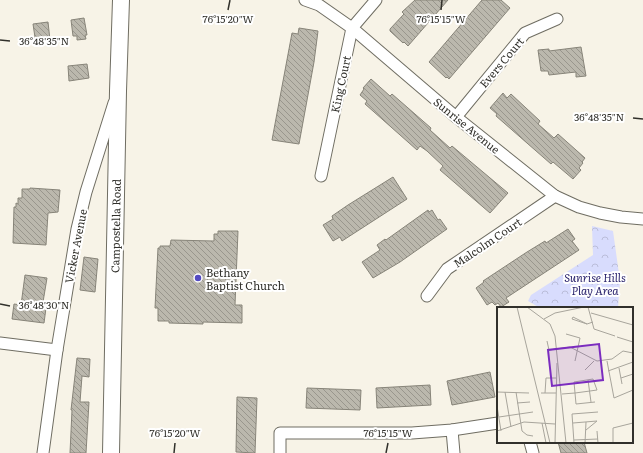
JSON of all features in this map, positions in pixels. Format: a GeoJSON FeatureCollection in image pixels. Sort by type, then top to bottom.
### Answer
{"type":"FeatureCollection","features":[{"type":"Feature","properties":{"kind":"main road","name":"Campostella Road"},"geometry":{"type":"LineString","coordinates":[[111,453],[121,0]]}},
{"type":"Feature","properties":{"kind":"street","name":"Sunrise Avenue"},"geometry":{"type":"LineString","coordinates":[[306,0],[319,5],[352,28],[456,117],[555,196],[579,207],[600,213],[621,218],[643,220]]}},
{"type":"Feature","properties":{"kind":"street","name":"King Court"},"geometry":{"type":"LineString","coordinates":[[321,176],[352,28],[376,0]]}},
{"type":"Feature","properties":{"kind":"street","name":"Evers Court"},"geometry":{"type":"LineString","coordinates":[[456,117],[525,33],[557,19]]}},
{"type":"Feature","properties":{"kind":"street","name":"Vicker Avenue"},"geometry":{"type":"LineString","coordinates":[[43,453],[76,229],[86,192],[118,91]]}},
{"type":"Feature","properties":{"kind":"street","name":"Malcolm Court"},"geometry":{"type":"LineString","coordinates":[[427,296],[448,269],[555,196]]}},
{"type":"Feature","properties":{"kind":"street"},"geometry":{"type":"LineString","coordinates":[[0,343],[57,350]]}},
{"type":"Feature","properties":{"kind":"street"},"geometry":{"type":"LineString","coordinates":[[280,453],[280,433],[412,433],[497,424]]}},
{"type":"Feature","properties":{"kind":"street"},"geometry":{"type":"LineString","coordinates":[[452,430],[454,453]]}},
{"type":"Feature","properties":{"kind":"street"},"geometry":{"type":"LineString","coordinates":[[530,443],[533,453]]}},
{"type":"Feature","properties":{"kind":"green space","name":"Sunrise Hills Play Area"},"geometry":{"type":"Polygon","coordinates":[[[592,226],[613,231],[620,281],[618,307],[538,307],[528,301],[531,295],[593,255],[592,226]]]}},
{"type":"Feature","properties":{"kind":"building"},"geometry":{"type":"Polygon","coordinates":[[[415,0],[448,0],[408,46],[390,31],[390,29],[404,14],[402,12],[415,0]]]}},
{"type":"Feature","properties":{"kind":"building"},"geometry":{"type":"Polygon","coordinates":[[[482,0],[501,0],[510,8],[449,79],[447,77],[446,78],[429,62],[482,0]]]}},
{"type":"Feature","properties":{"kind":"building"},"geometry":{"type":"Polygon","coordinates":[[[84,18],[87,35],[85,35],[86,39],[77,40],[77,36],[73,36],[71,20],[84,18]]]}},
{"type":"Feature","properties":{"kind":"building"},"geometry":{"type":"Polygon","coordinates":[[[48,22],[50,40],[45,40],[42,44],[36,44],[33,24],[48,22]]]}},
{"type":"Feature","properties":{"kind":"building"},"geometry":{"type":"Polygon","coordinates":[[[299,28],[318,31],[299,144],[272,140],[292,33],[298,34],[299,28]]]}},
{"type":"Feature","properties":{"kind":"building"},"geometry":{"type":"Polygon","coordinates":[[[581,47],[586,76],[576,77],[576,72],[549,75],[548,71],[541,71],[538,50],[549,49],[549,51],[581,47]]]}},
{"type":"Feature","properties":{"kind":"building"},"geometry":{"type":"Polygon","coordinates":[[[87,64],[89,78],[69,81],[68,66],[87,64]]]}},
{"type":"Feature","properties":{"kind":"building"},"geometry":{"type":"Polygon","coordinates":[[[371,79],[390,96],[392,94],[431,128],[430,130],[450,148],[452,146],[508,193],[490,213],[440,170],[443,166],[427,151],[420,146],[417,150],[365,104],[367,101],[360,95],[364,89],[363,88],[371,79]]]}},
{"type":"Feature","properties":{"kind":"building"},"geometry":{"type":"Polygon","coordinates":[[[503,93],[507,98],[511,94],[540,121],[538,124],[554,138],[558,134],[585,158],[579,168],[581,170],[573,179],[553,162],[551,164],[496,116],[497,114],[490,108],[503,93]]]}},
{"type":"Feature","properties":{"kind":"building"},"geometry":{"type":"Polygon","coordinates":[[[393,177],[407,199],[342,241],[340,237],[333,241],[323,225],[333,219],[332,216],[348,205],[393,177]]]}},
{"type":"Feature","properties":{"kind":"building"},"geometry":{"type":"Polygon","coordinates":[[[30,188],[60,190],[58,212],[48,213],[46,245],[13,243],[14,207],[16,207],[16,203],[18,204],[18,198],[22,198],[22,189],[30,188]]]}},
{"type":"Feature","properties":{"kind":"building"},"geometry":{"type":"Polygon","coordinates":[[[428,210],[429,212],[432,210],[438,220],[440,219],[447,229],[400,262],[373,278],[362,262],[380,250],[377,245],[428,210]]]}},
{"type":"Feature","properties":{"kind":"building"},"geometry":{"type":"Polygon","coordinates":[[[568,229],[575,239],[572,241],[579,250],[506,298],[509,302],[501,307],[498,303],[495,305],[492,302],[487,305],[476,288],[484,282],[483,281],[527,252],[545,241],[546,243],[568,229]]]}},
{"type":"Feature","properties":{"kind":"building","name":"Bethany Baptist Church"},"geometry":{"type":"Polygon","coordinates":[[[218,231],[238,231],[235,305],[242,305],[242,323],[203,322],[203,324],[169,323],[169,321],[158,321],[158,308],[155,308],[158,248],[160,248],[160,246],[170,246],[171,240],[214,241],[214,234],[218,234],[218,231]]]}},
{"type":"Feature","properties":{"kind":"building"},"geometry":{"type":"Polygon","coordinates":[[[84,257],[98,259],[95,292],[80,290],[84,257]]]}},
{"type":"Feature","properties":{"kind":"building"},"geometry":{"type":"Polygon","coordinates":[[[25,275],[47,278],[42,308],[46,308],[44,323],[12,319],[14,304],[21,305],[25,275]]]}},
{"type":"Feature","properties":{"kind":"building"},"geometry":{"type":"Polygon","coordinates":[[[77,358],[90,359],[89,377],[82,376],[80,402],[89,402],[86,453],[70,453],[71,410],[77,358]]]}},
{"type":"Feature","properties":{"kind":"building"},"geometry":{"type":"Polygon","coordinates":[[[490,372],[495,397],[452,405],[447,381],[490,372]]]}},
{"type":"Feature","properties":{"kind":"building"},"geometry":{"type":"Polygon","coordinates":[[[430,385],[431,405],[377,408],[376,388],[430,385]]]}},
{"type":"Feature","properties":{"kind":"building"},"geometry":{"type":"Polygon","coordinates":[[[307,388],[361,390],[360,410],[306,408],[307,388]]]}},
{"type":"Feature","properties":{"kind":"building"},"geometry":{"type":"Polygon","coordinates":[[[237,397],[257,398],[255,453],[236,452],[237,397]]]}},
{"type":"Feature","properties":{"kind":"building"},"geometry":{"type":"Polygon","coordinates":[[[558,443],[584,443],[587,453],[561,453],[558,443]]]}},
{"type":"Feature","properties":{"kind":"place","name":"Bethany Baptist Church"},"geometry":{"type":"Point","coordinates":[198,278]}}]}
